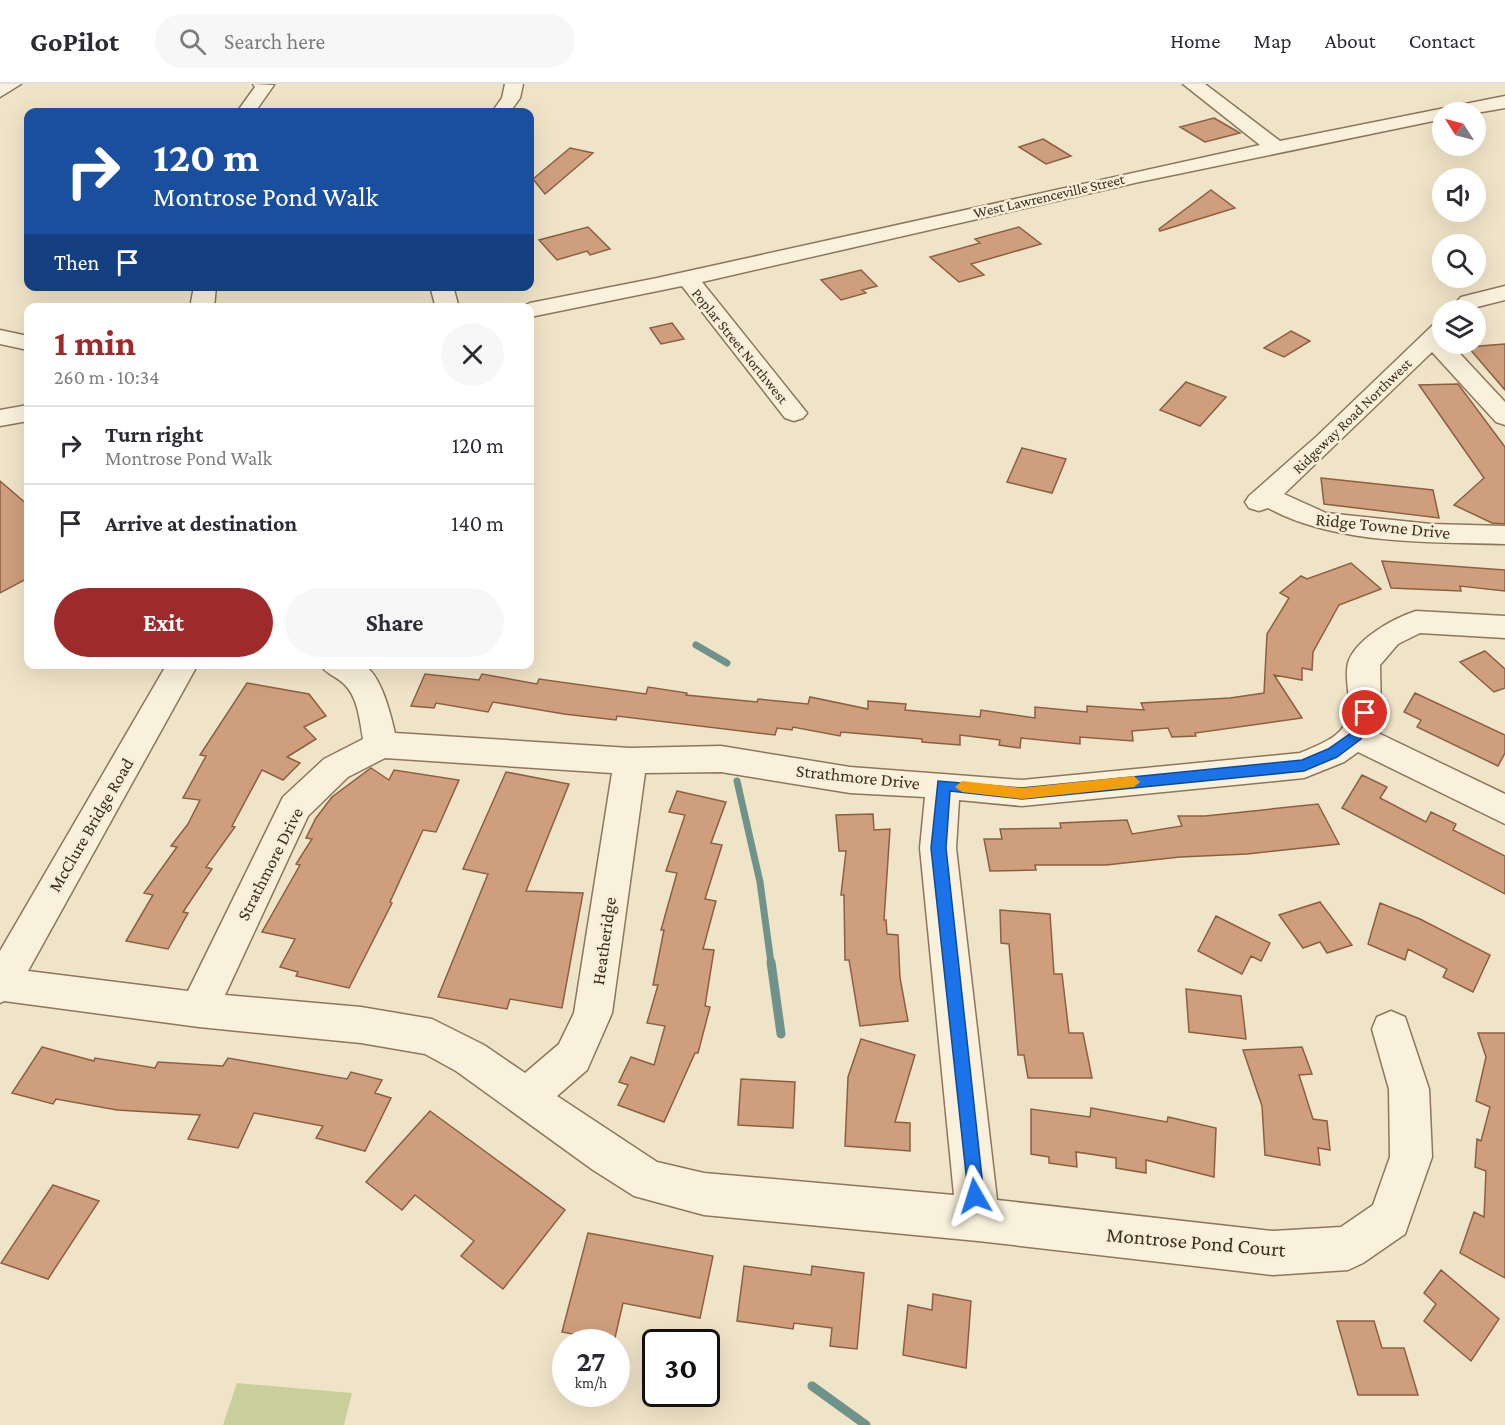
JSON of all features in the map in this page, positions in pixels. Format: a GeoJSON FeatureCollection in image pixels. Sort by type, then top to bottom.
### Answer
{"type":"FeatureCollection","features":[{"type":"Feature","properties":{"kind":"street"},"geometry":{"type":"LineString","coordinates":[[0,91],[12,84]]}},
{"type":"Feature","properties":{"kind":"street"},"geometry":{"type":"LineString","coordinates":[[249,108],[265,85],[262,84]]}},
{"type":"Feature","properties":{"kind":"street"},"geometry":{"type":"LineString","coordinates":[[504,108],[511,98],[514,84]]}},
{"type":"Feature","properties":{"kind":"street"},"geometry":{"type":"LineString","coordinates":[[518,108],[526,96],[529,84]]}},
{"type":"Feature","properties":{"kind":"street"},"geometry":{"type":"LineString","coordinates":[[1192,84],[1217,100],[1275,147]]}},
{"type":"Feature","properties":{"kind":"street"},"geometry":{"type":"LineString","coordinates":[[1486,105],[1505,102]]}},
{"type":"Feature","properties":{"kind":"street","name":"West Lawrenceville Street"},"geometry":{"type":"LineString","coordinates":[[534,309],[657,285],[1275,147],[1432,115]]}},
{"type":"Feature","properties":{"kind":"street","name":"Poplar Street Northwest"},"geometry":{"type":"LineString","coordinates":[[687,278],[794,413]]}},
{"type":"Feature","properties":{"kind":"street","name":"West Lawrenceville Street"},"geometry":{"type":"LineString","coordinates":[[534,323],[636,295],[657,285]]}},
{"type":"Feature","properties":{"kind":"street"},"geometry":{"type":"LineString","coordinates":[[1477,300],[1505,293]]}},
{"type":"Feature","properties":{"kind":"street"},"geometry":{"type":"LineString","coordinates":[[0,337],[24,342]]}},
{"type":"Feature","properties":{"kind":"street","name":"Ridgeway Road Northwest"},"geometry":{"type":"LineString","coordinates":[[1263,499],[1432,339]]}},
{"type":"Feature","properties":{"kind":"street"},"geometry":{"type":"LineString","coordinates":[[1455,354],[1505,417]]}},
{"type":"Feature","properties":{"kind":"street"},"geometry":{"type":"LineString","coordinates":[[0,418],[24,414]]}},
{"type":"Feature","properties":{"kind":"street","name":"Ridge Towne Drive"},"geometry":{"type":"LineString","coordinates":[[1263,499],[1323,522],[1431,534],[1505,535]]}},
{"type":"Feature","properties":{"kind":"street"},"geometry":{"type":"LineString","coordinates":[[943,785],[1022,793],[1304,765],[1332,753],[1356,736],[1365,713],[1364,663],[1387,636],[1416,622],[1505,627]]}},
{"type":"Feature","properties":{"kind":"street","name":"McClure Bridge Road"},"geometry":{"type":"LineString","coordinates":[[1,985],[180,669]]}},
{"type":"Feature","properties":{"kind":"street"},"geometry":{"type":"LineString","coordinates":[[347,669],[369,693],[381,745]]}},
{"type":"Feature","properties":{"kind":"street"},"geometry":{"type":"LineString","coordinates":[[1356,736],[1505,810]]}},
{"type":"Feature","properties":{"kind":"street","name":"Strathmore Drive"},"geometry":{"type":"LineString","coordinates":[[199,1010],[295,807],[336,768],[381,745],[630,761],[721,759],[849,780],[943,785],[938,848],[978,1219]]}},
{"type":"Feature","properties":{"kind":"street","name":"Heatheridge"},"geometry":{"type":"LineString","coordinates":[[527,1097],[573,1057],[593,1013],[630,761]]}},
{"type":"Feature","properties":{"kind":"street"},"geometry":{"type":"LineString","coordinates":[[1,985],[199,1010],[361,1025],[432,1036],[470,1058],[608,1156],[649,1181],[704,1194],[978,1219]]}},
{"type":"Feature","properties":{"kind":"street","name":"Montrose Pond Court"},"geometry":{"type":"LineString","coordinates":[[978,1219],[1273,1253],[1348,1248],[1390,1219],[1411,1157],[1410,1089],[1391,1029]]}},
{"type":"Feature","properties":{"kind":"green space"},"geometry":{"type":"Polygon","coordinates":[[[237,1383],[352,1393],[344,1425],[223,1425],[237,1383]]]}},
{"type":"Feature","properties":{"kind":"building"},"geometry":{"type":"Polygon","coordinates":[[[1214,118],[1240,133],[1205,142],[1180,127],[1214,118]]]}},
{"type":"Feature","properties":{"kind":"building"},"geometry":{"type":"Polygon","coordinates":[[[1043,139],[1071,156],[1046,164],[1019,147],[1043,139]]]}},
{"type":"Feature","properties":{"kind":"building"},"geometry":{"type":"Polygon","coordinates":[[[570,148],[593,153],[545,194],[534,178],[570,148]]]}},
{"type":"Feature","properties":{"kind":"building"},"geometry":{"type":"Polygon","coordinates":[[[1211,190],[1235,208],[1160,231],[1159,229],[1211,190]]]}},
{"type":"Feature","properties":{"kind":"building"},"geometry":{"type":"Polygon","coordinates":[[[588,227],[610,249],[590,255],[587,251],[557,260],[539,240],[588,227]]]}},
{"type":"Feature","properties":{"kind":"building"},"geometry":{"type":"Polygon","coordinates":[[[1019,227],[1041,244],[971,264],[984,275],[959,282],[930,257],[980,243],[975,239],[1019,227]]]}},
{"type":"Feature","properties":{"kind":"building"},"geometry":{"type":"Polygon","coordinates":[[[861,270],[877,286],[862,290],[866,293],[841,300],[821,280],[861,270]]]}},
{"type":"Feature","properties":{"kind":"building"},"geometry":{"type":"Polygon","coordinates":[[[672,323],[684,339],[661,344],[650,328],[672,323]]]}},
{"type":"Feature","properties":{"kind":"building"},"geometry":{"type":"Polygon","coordinates":[[[1291,331],[1310,341],[1284,357],[1264,348],[1291,331]]]}},
{"type":"Feature","properties":{"kind":"building"},"geometry":{"type":"Polygon","coordinates":[[[1505,344],[1505,390],[1474,354],[1486,354],[1486,346],[1505,344]]]}},
{"type":"Feature","properties":{"kind":"building"},"geometry":{"type":"Polygon","coordinates":[[[1186,382],[1226,397],[1200,426],[1160,410],[1186,382]]]}},
{"type":"Feature","properties":{"kind":"building"},"geometry":{"type":"Polygon","coordinates":[[[1458,384],[1505,447],[1505,524],[1492,523],[1454,505],[1484,478],[1419,385],[1458,384]]]}},
{"type":"Feature","properties":{"kind":"building"},"geometry":{"type":"Polygon","coordinates":[[[1022,448],[1066,459],[1052,493],[1007,482],[1022,448]]]}},
{"type":"Feature","properties":{"kind":"building"},"geometry":{"type":"Polygon","coordinates":[[[1321,478],[1433,490],[1439,518],[1324,504],[1321,478]]]}},
{"type":"Feature","properties":{"kind":"building"},"geometry":{"type":"Polygon","coordinates":[[[0,481],[24,502],[24,580],[0,593],[0,481]]]}},
{"type":"Feature","properties":{"kind":"building"},"geometry":{"type":"Polygon","coordinates":[[[1382,561],[1505,570],[1505,591],[1460,586],[1461,591],[1391,588],[1382,561]]]}},
{"type":"Feature","properties":{"kind":"building"},"geometry":{"type":"Polygon","coordinates":[[[1351,563],[1381,589],[1339,605],[1313,652],[1312,670],[1302,668],[1302,680],[1274,675],[1302,718],[1195,733],[1196,736],[1172,737],[1168,728],[1132,731],[1133,741],[1080,737],[1080,744],[1021,738],[1020,748],[999,745],[1000,740],[960,735],[960,745],[922,742],[922,739],[841,732],[840,736],[793,727],[792,730],[777,728],[775,735],[617,716],[616,720],[564,714],[493,702],[488,712],[436,703],[434,708],[411,706],[425,674],[479,680],[482,674],[537,684],[539,679],[646,694],[648,687],[687,693],[686,695],[757,702],[758,699],[808,704],[810,697],[868,709],[868,701],[906,704],[905,710],[980,717],[981,710],[1035,718],[1035,707],[1087,712],[1087,706],[1144,710],[1141,703],[1230,698],[1264,693],[1267,634],[1289,598],[1280,593],[1301,576],[1307,579],[1351,563]]]}},
{"type":"Feature","properties":{"kind":"building"},"geometry":{"type":"Polygon","coordinates":[[[1485,651],[1505,669],[1505,688],[1494,692],[1460,662],[1485,651]]]}},
{"type":"Feature","properties":{"kind":"building"},"geometry":{"type":"Polygon","coordinates":[[[247,683],[309,694],[326,716],[304,727],[316,739],[287,757],[300,763],[283,780],[262,770],[232,826],[235,827],[206,867],[212,869],[183,912],[188,913],[168,949],[126,941],[153,895],[144,893],[177,847],[171,846],[188,824],[200,800],[183,798],[206,756],[200,755],[247,683]]]}},
{"type":"Feature","properties":{"kind":"building"},"geometry":{"type":"Polygon","coordinates":[[[1415,693],[1505,735],[1505,753],[1498,766],[1417,727],[1421,720],[1404,712],[1415,693]]]}},
{"type":"Feature","properties":{"kind":"building"},"geometry":{"type":"Polygon","coordinates":[[[371,768],[389,780],[394,770],[459,780],[436,832],[423,830],[390,902],[392,903],[349,988],[296,976],[298,972],[280,967],[295,939],[262,932],[300,865],[296,864],[312,839],[306,838],[316,818],[332,797],[371,768]]]}},
{"type":"Feature","properties":{"kind":"building"},"geometry":{"type":"Polygon","coordinates":[[[506,772],[569,784],[526,891],[583,893],[562,1008],[510,999],[507,1009],[438,997],[488,874],[463,869],[506,772]]]}},
{"type":"Feature","properties":{"kind":"building"},"geometry":{"type":"Polygon","coordinates":[[[1362,775],[1387,787],[1380,798],[1426,822],[1431,812],[1456,824],[1453,830],[1505,856],[1505,894],[1342,808],[1362,775]]]}},
{"type":"Feature","properties":{"kind":"building"},"geometry":{"type":"Polygon","coordinates":[[[677,791],[726,802],[711,843],[722,845],[705,899],[716,901],[703,949],[714,950],[705,1006],[710,1007],[698,1053],[695,1053],[664,1122],[618,1105],[628,1085],[619,1082],[631,1057],[654,1065],[665,1026],[647,1023],[658,985],[653,985],[664,930],[661,930],[677,873],[666,871],[685,815],[669,812],[677,791]]]}},
{"type":"Feature","properties":{"kind":"building"},"geometry":{"type":"Polygon","coordinates":[[[1318,804],[1339,844],[1106,865],[1035,865],[1036,870],[990,871],[984,839],[1002,839],[1000,829],[1061,828],[1060,823],[1127,820],[1132,834],[1182,826],[1178,816],[1205,816],[1318,804]]]}},
{"type":"Feature","properties":{"kind":"building"},"geometry":{"type":"Polygon","coordinates":[[[873,814],[874,830],[890,829],[884,920],[886,920],[887,934],[898,935],[900,978],[908,1021],[860,1026],[849,960],[845,960],[844,895],[841,895],[846,851],[839,851],[836,815],[873,814]]]}},
{"type":"Feature","properties":{"kind":"building"},"geometry":{"type":"Polygon","coordinates":[[[1320,902],[1352,945],[1327,953],[1320,942],[1303,948],[1279,915],[1320,902]]]}},
{"type":"Feature","properties":{"kind":"building"},"geometry":{"type":"Polygon","coordinates":[[[1380,903],[1420,919],[1490,955],[1473,992],[1443,977],[1447,969],[1408,949],[1405,960],[1368,944],[1380,903]]]}},
{"type":"Feature","properties":{"kind":"building"},"geometry":{"type":"Polygon","coordinates":[[[1000,910],[1050,914],[1054,974],[1062,974],[1069,1033],[1083,1033],[1092,1078],[1028,1078],[1024,1055],[1018,1055],[1009,944],[1001,943],[1000,910]]]}},
{"type":"Feature","properties":{"kind":"building"},"geometry":{"type":"Polygon","coordinates":[[[1216,916],[1270,943],[1261,961],[1251,956],[1242,974],[1198,951],[1216,916]]]}},
{"type":"Feature","properties":{"kind":"building"},"geometry":{"type":"Polygon","coordinates":[[[1186,989],[1241,996],[1246,1039],[1189,1032],[1186,989]]]}},
{"type":"Feature","properties":{"kind":"building"},"geometry":{"type":"Polygon","coordinates":[[[1478,1033],[1505,1033],[1505,1278],[1460,1253],[1474,1212],[1484,1217],[1486,1171],[1475,1167],[1477,1139],[1481,1141],[1490,1107],[1476,1101],[1486,1057],[1478,1033]]]}},
{"type":"Feature","properties":{"kind":"building"},"geometry":{"type":"Polygon","coordinates":[[[861,1039],[915,1055],[895,1122],[910,1123],[910,1151],[845,1146],[848,1077],[861,1039]]]}},
{"type":"Feature","properties":{"kind":"building"},"geometry":{"type":"Polygon","coordinates":[[[42,1047],[94,1061],[95,1058],[155,1068],[158,1062],[223,1066],[228,1058],[347,1079],[351,1072],[382,1080],[375,1093],[391,1098],[365,1151],[316,1138],[323,1126],[254,1113],[238,1148],[188,1139],[200,1115],[117,1110],[56,1099],[53,1104],[12,1093],[42,1047]]]}},
{"type":"Feature","properties":{"kind":"building"},"geometry":{"type":"Polygon","coordinates":[[[1302,1047],[1312,1074],[1299,1075],[1313,1119],[1327,1121],[1330,1150],[1318,1148],[1320,1165],[1265,1155],[1262,1106],[1243,1050],[1302,1047]]]}},
{"type":"Feature","properties":{"kind":"building"},"geometry":{"type":"Polygon","coordinates":[[[741,1079],[795,1082],[793,1128],[738,1125],[741,1079]]]}},
{"type":"Feature","properties":{"kind":"building"},"geometry":{"type":"Polygon","coordinates":[[[1091,1108],[1167,1122],[1168,1117],[1216,1128],[1214,1177],[1146,1160],[1146,1173],[1116,1168],[1116,1158],[1076,1152],[1077,1167],[1049,1163],[1049,1157],[1031,1154],[1031,1109],[1090,1117],[1091,1108]]]}},
{"type":"Feature","properties":{"kind":"building"},"geometry":{"type":"Polygon","coordinates":[[[430,1111],[565,1210],[503,1289],[461,1256],[474,1241],[415,1195],[402,1210],[366,1182],[430,1111]]]}},
{"type":"Feature","properties":{"kind":"building"},"geometry":{"type":"Polygon","coordinates":[[[53,1185],[99,1201],[48,1279],[1,1263],[53,1185]]]}},
{"type":"Feature","properties":{"kind":"building"},"geometry":{"type":"Polygon","coordinates":[[[588,1233],[713,1256],[700,1318],[623,1303],[617,1329],[563,1329],[588,1233]]]}},
{"type":"Feature","properties":{"kind":"building"},"geometry":{"type":"Polygon","coordinates":[[[744,1266],[811,1275],[812,1266],[864,1273],[857,1349],[830,1346],[832,1328],[794,1323],[793,1329],[737,1321],[744,1266]]]}},
{"type":"Feature","properties":{"kind":"building"},"geometry":{"type":"Polygon","coordinates":[[[1441,1270],[1499,1319],[1471,1361],[1424,1321],[1436,1304],[1424,1293],[1441,1270]]]}},
{"type":"Feature","properties":{"kind":"building"},"geometry":{"type":"Polygon","coordinates":[[[933,1294],[971,1301],[966,1368],[903,1355],[908,1305],[932,1310],[933,1294]]]}},
{"type":"Feature","properties":{"kind":"building"},"geometry":{"type":"Polygon","coordinates":[[[1337,1321],[1374,1321],[1382,1348],[1404,1348],[1418,1395],[1358,1395],[1337,1321]]]}},
{"type":"Feature","properties":{"kind":"waterway"},"geometry":{"type":"LineString","coordinates":[[696,645],[727,663]]}},
{"type":"Feature","properties":{"kind":"waterway"},"geometry":{"type":"LineString","coordinates":[[737,781],[760,882],[771,963]]}},
{"type":"Feature","properties":{"kind":"waterway"},"geometry":{"type":"LineString","coordinates":[[771,962],[781,1034]]}},
{"type":"Feature","properties":{"kind":"waterway"},"geometry":{"type":"LineString","coordinates":[[812,1386],[866,1425]]}},
{"type":"Feature","properties":{"kind":"slow traffic"},"geometry":{"type":"LineString","coordinates":[[962,787],[1022,793],[1134,782]]}},
{"type":"Feature","properties":{"kind":"route"},"geometry":{"type":"LineString","coordinates":[[975,1196],[938,848],[943,785],[1022,793],[1304,765],[1332,753],[1356,736],[1365,713]]}}]}
